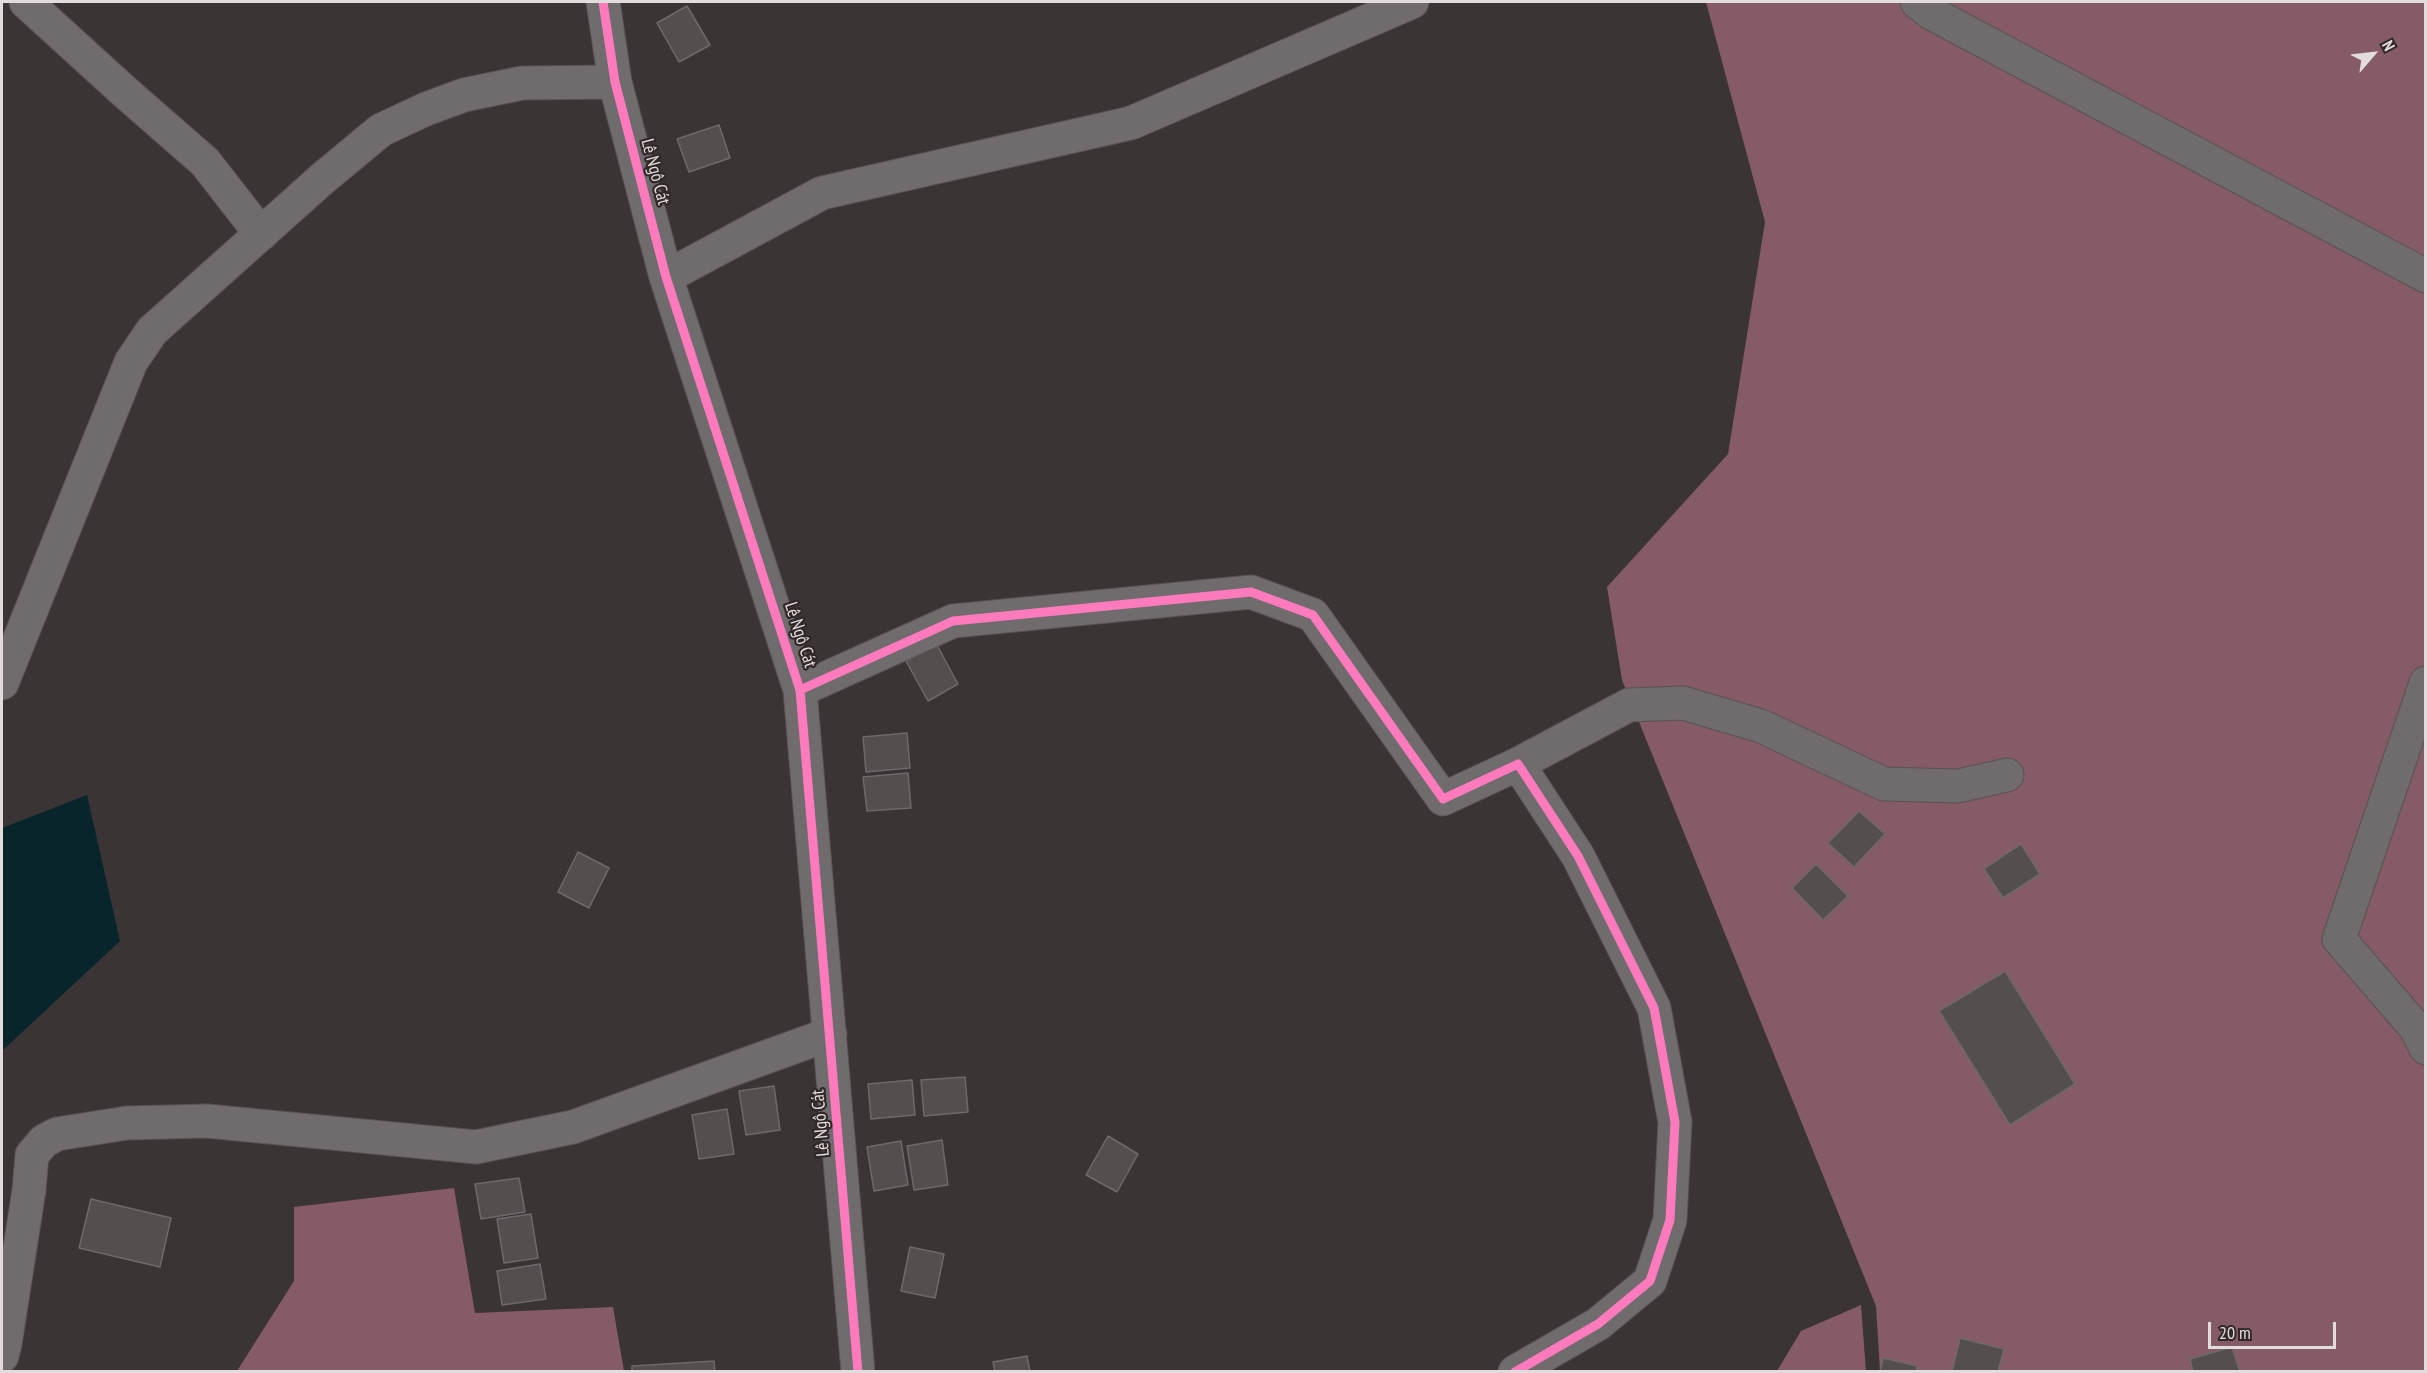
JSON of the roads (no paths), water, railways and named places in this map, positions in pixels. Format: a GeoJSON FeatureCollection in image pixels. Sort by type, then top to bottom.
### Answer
{"type":"FeatureCollection","features":[{"type":"Feature","properties":{"kind":"street"},"geometry":{"type":"LineString","coordinates":[[26,2],[63,38],[205,162],[261,234]]}},
{"type":"Feature","properties":{"kind":"street","name":"Lê Ngô Cát"},"geometry":{"type":"LineString","coordinates":[[603,2],[615,82],[666,277],[800,690],[858,1371]]}},
{"type":"Feature","properties":{"kind":"street"},"geometry":{"type":"LineString","coordinates":[[666,277],[822,193],[1131,123],[1412,2]]}},
{"type":"Feature","properties":{"kind":"street"},"geometry":{"type":"LineString","coordinates":[[1917,2],[1931,13],[2426,276]]}},
{"type":"Feature","properties":{"kind":"street"},"geometry":{"type":"LineString","coordinates":[[2,683],[131,362],[152,331],[381,130],[426,109],[464,95],[522,83],[615,82]]}},
{"type":"Feature","properties":{"kind":"street"},"geometry":{"type":"LineString","coordinates":[[800,690],[953,621],[1251,592],[1313,615],[1443,799],[1518,764],[1629,705],[1683,703],[1761,726],[1884,784],[1958,786],[2007,776]]}},
{"type":"Feature","properties":{"kind":"street"},"geometry":{"type":"LineString","coordinates":[[2426,682],[2339,939],[2415,1027],[2426,1048]]}},
{"type":"Feature","properties":{"kind":"street"},"geometry":{"type":"LineString","coordinates":[[1515,1371],[1598,1324],[1650,1281],[1670,1220],[1675,1122],[1654,1008],[1578,856],[1518,764]]}},
{"type":"Feature","properties":{"kind":"street"},"geometry":{"type":"LineString","coordinates":[[2,1356],[32,1155],[44,1141],[57,1134],[127,1123],[207,1121],[476,1147],[573,1126],[830,1034]]}},
{"type":"Feature","properties":{"kind":"water"},"geometry":{"type":"Polygon","coordinates":[[[87,795],[120,941],[2,1051],[2,828],[87,795]]]}}]}
